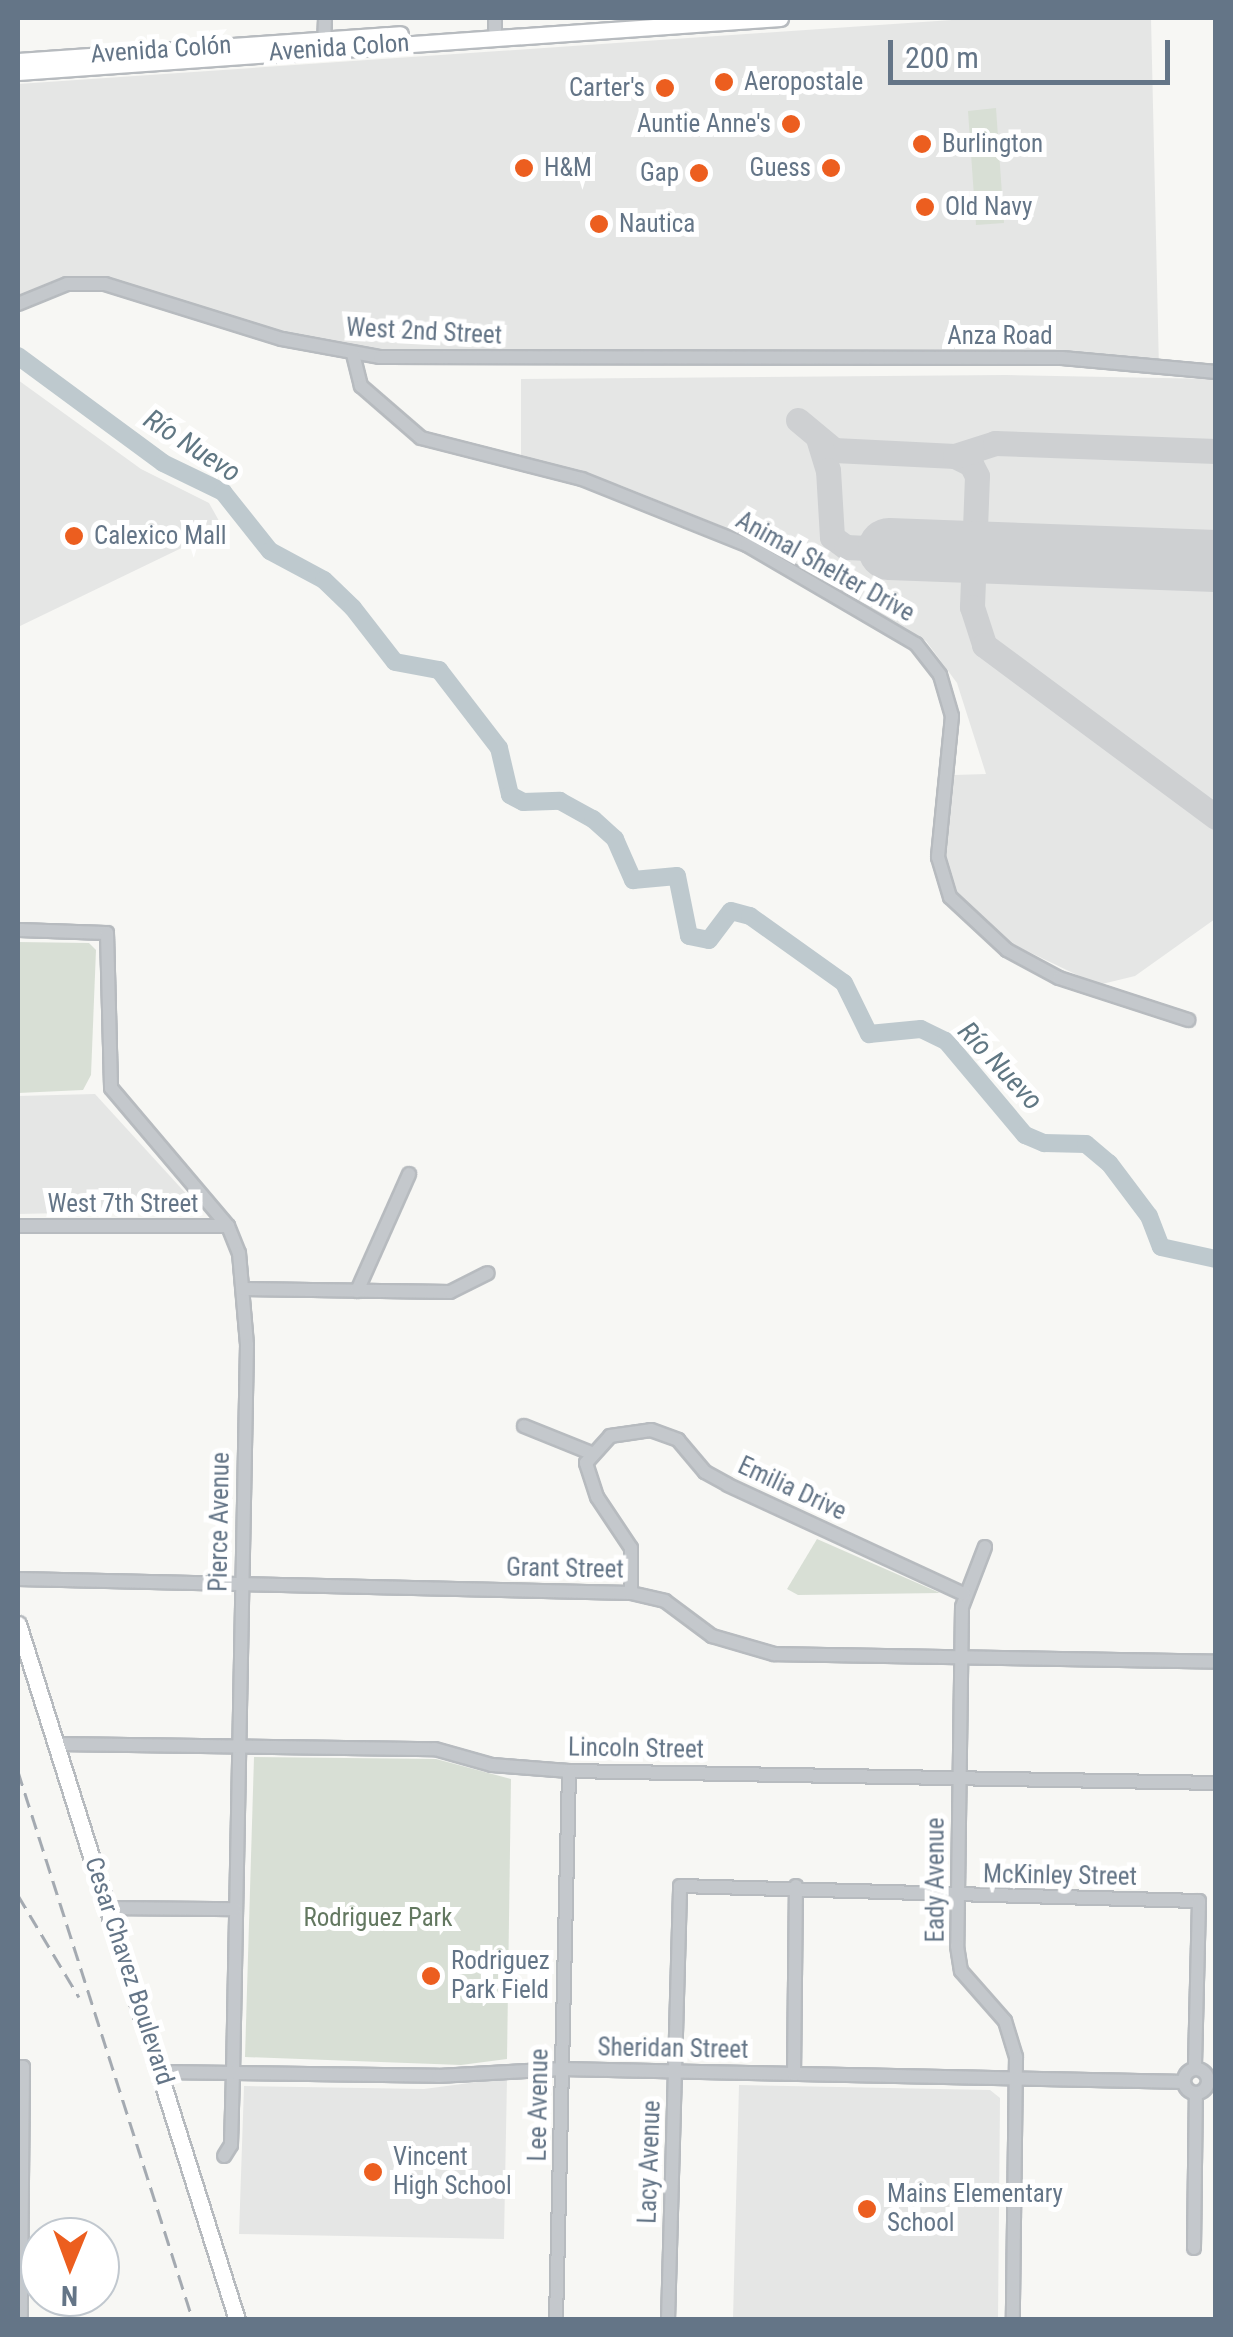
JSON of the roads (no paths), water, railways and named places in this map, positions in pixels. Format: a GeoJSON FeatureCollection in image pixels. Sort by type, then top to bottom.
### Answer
{"type":"FeatureCollection","features":[{"type":"Feature","properties":{"kind":"main road","name":"Avenida Colón"},"geometry":{"type":"LineString","coordinates":[[18,61],[324,43],[495,23],[664,18]]}},
{"type":"Feature","properties":{"kind":"main road","name":"Avenida Colon"},"geometry":{"type":"LineString","coordinates":[[18,72],[324,43],[780,18]]}},
{"type":"Feature","properties":{"kind":"main road","name":"Cesar Chavez Boulevard"},"geometry":{"type":"LineString","coordinates":[[18,1624],[237,2320]]}},
{"type":"Feature","properties":{"kind":"street"},"geometry":{"type":"LineString","coordinates":[[324,43],[325,18]]}},
{"type":"Feature","properties":{"kind":"street","name":"West 2nd Street"},"geometry":{"type":"LineString","coordinates":[[18,304],[67,284],[105,284],[353,354],[783,359]]}},
{"type":"Feature","properties":{"kind":"street","name":"Animal Shelter Drive"},"geometry":{"type":"LineString","coordinates":[[353,354],[360,386],[421,438],[582,478],[748,545],[916,644],[940,675],[952,716],[938,857],[950,897],[1007,950],[1058,978],[1188,1020]]}},
{"type":"Feature","properties":{"kind":"street","name":"Anza Road"},"geometry":{"type":"LineString","coordinates":[[783,359],[981,358],[1216,372]]}},
{"type":"Feature","properties":{"kind":"street","name":"Pierce Avenue"},"geometry":{"type":"LineString","coordinates":[[18,930],[107,932],[111,1088],[228,1226],[240,1253],[240,1746],[231,2145],[224,2156]]}},
{"type":"Feature","properties":{"kind":"street"},"geometry":{"type":"LineString","coordinates":[[357,1291],[408,1174]]}},
{"type":"Feature","properties":{"kind":"street","name":"West 7th Street"},"geometry":{"type":"LineString","coordinates":[[18,1226],[228,1226]]}},
{"type":"Feature","properties":{"kind":"street"},"geometry":{"type":"LineString","coordinates":[[243,1289],[450,1292],[488,1273]]}},
{"type":"Feature","properties":{"kind":"street"},"geometry":{"type":"LineString","coordinates":[[524,1426],[591,1453],[588,1480],[631,1548],[631,1593]]}},
{"type":"Feature","properties":{"kind":"street","name":"Emilia Drive"},"geometry":{"type":"LineString","coordinates":[[591,1453],[627,1430],[666,1432],[705,1472],[728,1486],[964,1594]]}},
{"type":"Feature","properties":{"kind":"street","name":"Eady Avenue"},"geometry":{"type":"LineString","coordinates":[[985,1547],[964,1594],[956,1896],[961,1970],[1005,2021],[1016,2080],[1014,2320]]}},
{"type":"Feature","properties":{"kind":"street","name":"Grant Street"},"geometry":{"type":"LineString","coordinates":[[18,1579],[631,1593],[665,1601],[740,1648],[1216,1662]]}},
{"type":"Feature","properties":{"kind":"street","name":"Lincoln Street"},"geometry":{"type":"LineString","coordinates":[[57,1744],[435,1750],[492,1765],[568,1771],[1216,1783]]}},
{"type":"Feature","properties":{"kind":"street","name":"Lee Avenue"},"geometry":{"type":"LineString","coordinates":[[556,2320],[568,1771]]}},
{"type":"Feature","properties":{"kind":"street","name":"McKinley Street"},"geometry":{"type":"LineString","coordinates":[[680,1886],[796,1886],[956,1896],[1199,1901],[1195,2069]]}},
{"type":"Feature","properties":{"kind":"street","name":"Lacy Avenue"},"geometry":{"type":"LineString","coordinates":[[668,2320],[680,1886]]}},
{"type":"Feature","properties":{"kind":"street"},"geometry":{"type":"LineString","coordinates":[[794,2074],[796,1886]]}},
{"type":"Feature","properties":{"kind":"street"},"geometry":{"type":"LineString","coordinates":[[110,1908],[235,1910]]}},
{"type":"Feature","properties":{"kind":"street"},"geometry":{"type":"LineString","coordinates":[[20,2067],[20,2217]]}},
{"type":"Feature","properties":{"kind":"street","name":"Sheridan Street"},"geometry":{"type":"LineString","coordinates":[[161,2072],[438,2076],[562,2069],[1184,2082]]}},
{"type":"Feature","properties":{"kind":"street"},"geometry":{"type":"LineString","coordinates":[[1194,2248],[1196,2093],[1184,2082],[1195,2069],[1212,2081],[1196,2093]]}},
{"type":"Feature","properties":{"kind":"waterway","name":"Río Nuevo"},"geometry":{"type":"LineString","coordinates":[[18,356],[163,463],[223,492],[270,551],[324,580],[353,608],[395,662],[439,670],[499,748],[510,795],[523,802],[560,801],[593,819],[615,839],[633,880],[677,876],[689,936],[709,940],[731,911],[750,916],[844,983],[869,1034],[921,1029],[946,1041],[1025,1135],[1044,1143],[1086,1144],[1109,1163],[1149,1216],[1161,1247],[1216,1259]]}},
{"type":"Feature","properties":{"kind":"railway"},"geometry":{"type":"LineString","coordinates":[[18,1771],[193,2320]]}},
{"type":"Feature","properties":{"kind":"railway"},"geometry":{"type":"LineString","coordinates":[[18,1895],[79,1997]]}},
{"type":"Feature","properties":{"kind":"place","name":"Aeropostale"},"geometry":{"type":"Point","coordinates":[724,82]}},
{"type":"Feature","properties":{"kind":"place","name":"Carter's"},"geometry":{"type":"Point","coordinates":[665,88]}},
{"type":"Feature","properties":{"kind":"place","name":"Auntie Anne's"},"geometry":{"type":"Point","coordinates":[791,124]}},
{"type":"Feature","properties":{"kind":"place","name":"Burlington"},"geometry":{"type":"Point","coordinates":[922,144]}},
{"type":"Feature","properties":{"kind":"place","name":"H&M"},"geometry":{"type":"Point","coordinates":[524,168]}},
{"type":"Feature","properties":{"kind":"place","name":"Guess"},"geometry":{"type":"Point","coordinates":[831,168]}},
{"type":"Feature","properties":{"kind":"place","name":"Gap"},"geometry":{"type":"Point","coordinates":[699,173]}},
{"type":"Feature","properties":{"kind":"place","name":"Old Navy"},"geometry":{"type":"Point","coordinates":[925,207]}},
{"type":"Feature","properties":{"kind":"place","name":"Nautica"},"geometry":{"type":"Point","coordinates":[599,224]}},
{"type":"Feature","properties":{"kind":"place","name":"Calexico Mall"},"geometry":{"type":"Point","coordinates":[74,536]}},
{"type":"Feature","properties":{"kind":"place","name":"Rodriguez Park Field"},"geometry":{"type":"Point","coordinates":[431,1976]}},
{"type":"Feature","properties":{"kind":"place","name":"Vincent High School"},"geometry":{"type":"Point","coordinates":[373,2172]}},
{"type":"Feature","properties":{"kind":"place","name":"Mains Elementary School"},"geometry":{"type":"Point","coordinates":[867,2209]}},
{"type":"Feature","properties":{"kind":"park label","name":"Rodriguez Park"},"geometry":{"type":"Point","coordinates":[378,1918]}}]}
